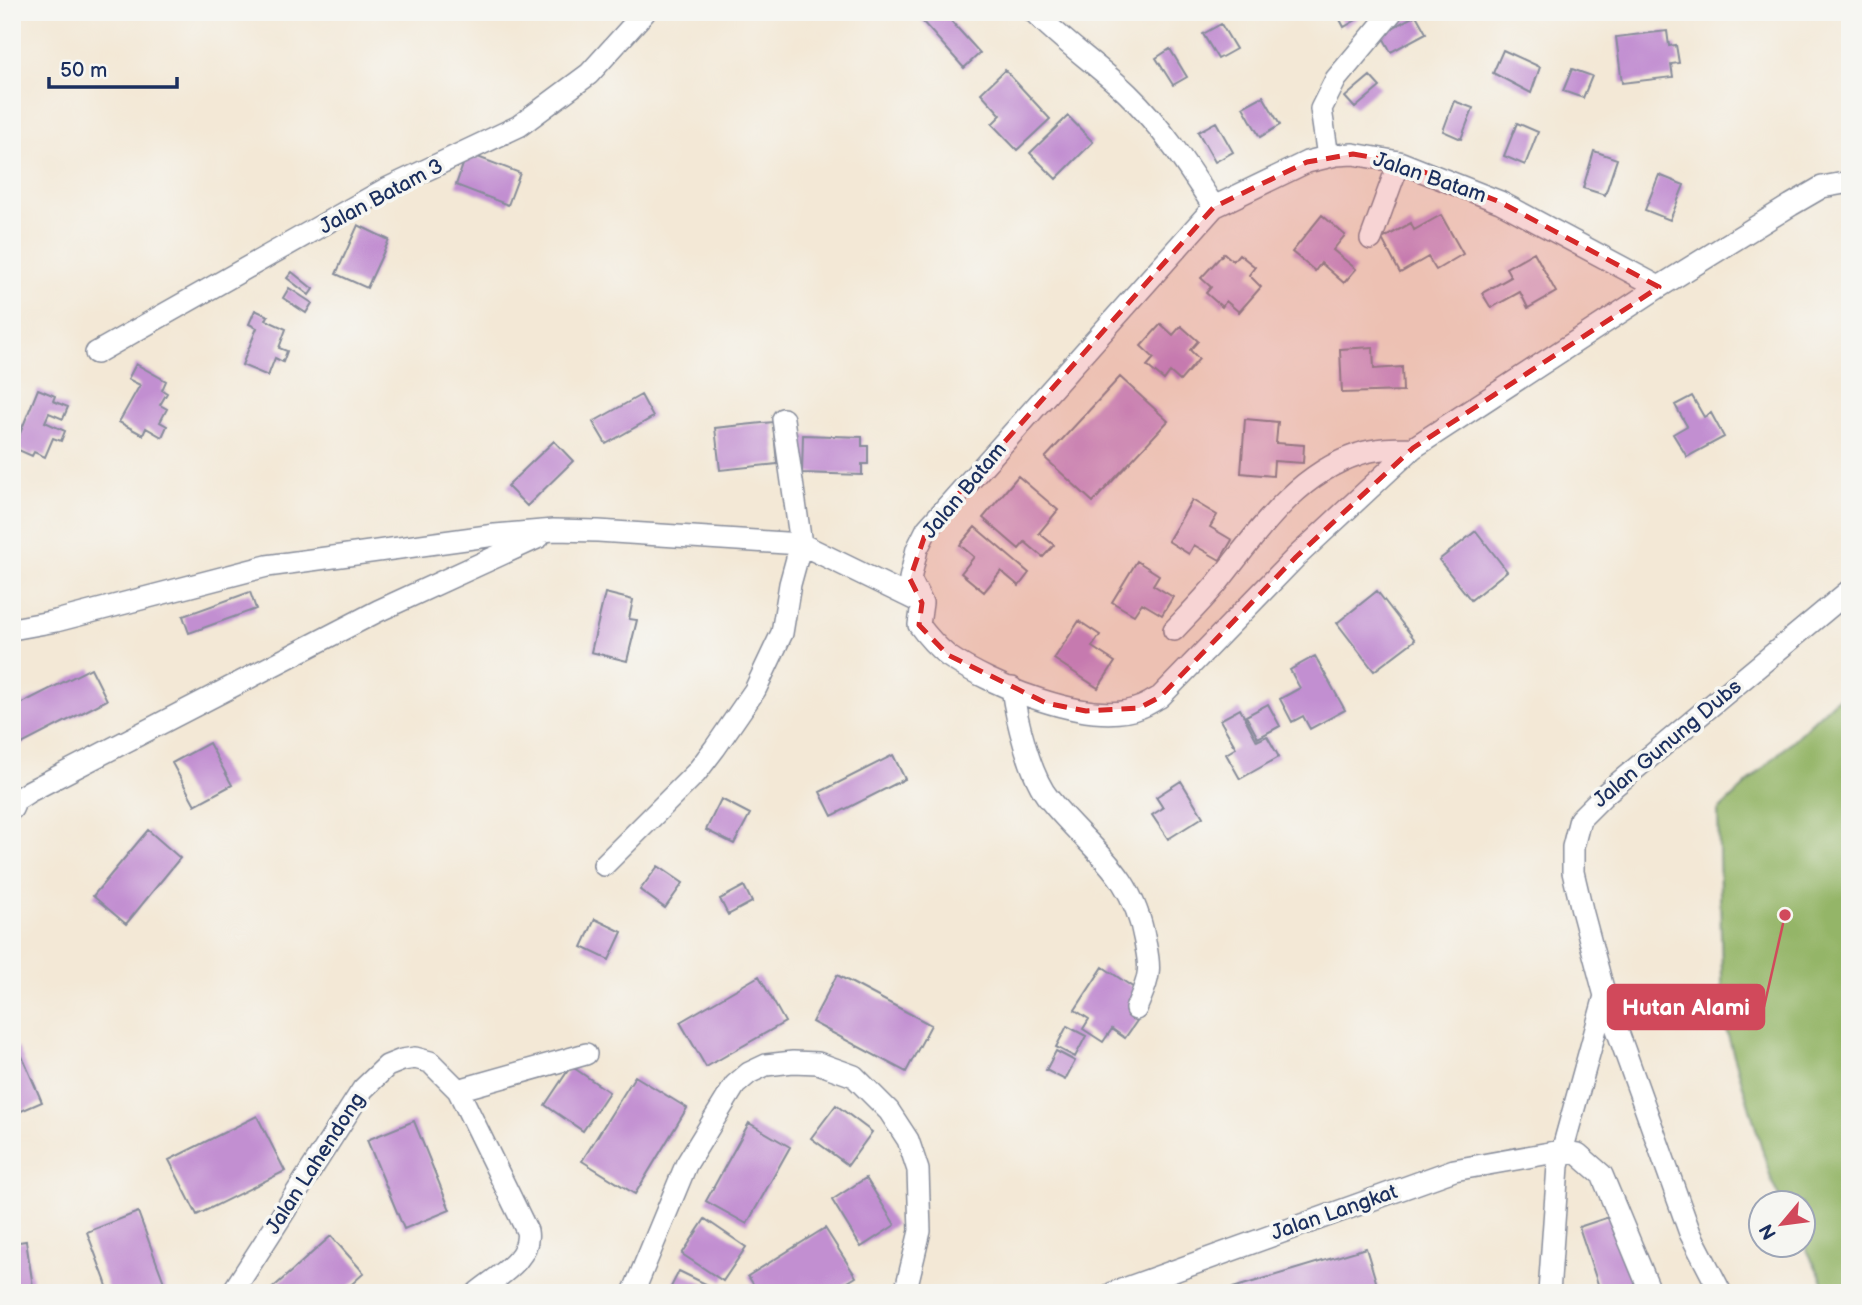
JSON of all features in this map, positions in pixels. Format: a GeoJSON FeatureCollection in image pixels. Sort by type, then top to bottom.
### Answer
{"type":"FeatureCollection","features":[{"type":"Feature","properties":{"kind":"street","name":"Jalan Batam 3"},"geometry":{"type":"LineString","coordinates":[[96,353],[386,189],[519,126],[589,74],[645,12]]}},
{"type":"Feature","properties":{"kind":"street"},"geometry":{"type":"LineString","coordinates":[[1034,12],[1128,94],[1155,122],[1183,159],[1213,207]]}},
{"type":"Feature","properties":{"kind":"street"},"geometry":{"type":"LineString","coordinates":[[1328,156],[1321,109],[1336,79],[1392,12]]}},
{"type":"Feature","properties":{"kind":"street","name":"Jalan Batam"},"geometry":{"type":"LineString","coordinates":[[1659,287],[1500,202],[1399,162],[1353,154],[1328,156],[1307,162],[1213,207],[928,529],[917,549],[911,579],[922,603],[919,625],[930,639],[957,661],[1046,703],[1086,711],[1110,712],[1139,708],[1160,697],[1296,557],[1413,448],[1659,287],[1822,187],[1850,182]]}},
{"type":"Feature","properties":{"kind":"street"},"geometry":{"type":"LineString","coordinates":[[1371,239],[1399,162]]}},
{"type":"Feature","properties":{"kind":"street"},"geometry":{"type":"LineString","coordinates":[[604,865],[696,773],[755,690],[782,633],[790,583],[801,544],[783,419]]}},
{"type":"Feature","properties":{"kind":"street"},"geometry":{"type":"LineString","coordinates":[[1174,630],[1298,487],[1321,471],[1360,453],[1413,448]]}},
{"type":"Feature","properties":{"kind":"street"},"geometry":{"type":"LineString","coordinates":[[12,629],[56,621],[267,566],[495,535],[554,530],[801,544],[922,603]]}},
{"type":"Feature","properties":{"kind":"street"},"geometry":{"type":"LineString","coordinates":[[12,809],[16,800],[30,791],[377,611],[554,530]]}},
{"type":"Feature","properties":{"kind":"street","name":"Jalan Gunung Dubs"},"geometry":{"type":"LineString","coordinates":[[1721,1293],[1690,1233],[1605,996],[1573,872],[1573,847],[1580,819],[1605,794],[1850,590]]}},
{"type":"Feature","properties":{"kind":"street"},"geometry":{"type":"LineString","coordinates":[[1012,688],[1015,712],[1047,797],[1122,879],[1134,901],[1142,924],[1149,974],[1136,1009]]}},
{"type":"Feature","properties":{"kind":"street"},"geometry":{"type":"LineString","coordinates":[[1549,1293],[1555,1183],[1561,1151],[1605,996]]}},
{"type":"Feature","properties":{"kind":"street"},"geometry":{"type":"LineString","coordinates":[[458,1090],[586,1054]]}},
{"type":"Feature","properties":{"kind":"street","name":"Jalan Lahendong"},"geometry":{"type":"LineString","coordinates":[[232,1293],[355,1101],[374,1077],[387,1066],[415,1058],[430,1062],[458,1090],[523,1220],[529,1240],[522,1256],[477,1293]]}},
{"type":"Feature","properties":{"kind":"street"},"geometry":{"type":"LineString","coordinates":[[633,1293],[687,1165],[735,1085],[748,1073],[766,1065],[793,1062],[818,1063],[854,1076],[889,1111],[908,1140],[918,1170],[920,1231],[905,1293]]}},
{"type":"Feature","properties":{"kind":"street"},"geometry":{"type":"LineString","coordinates":[[1561,1151],[1578,1154],[1602,1175],[1651,1293]]}},
{"type":"Feature","properties":{"kind":"street","name":"Jalan Langkat"},"geometry":{"type":"LineString","coordinates":[[1113,1293],[1454,1170],[1561,1151]]}},
{"type":"Feature","properties":{"kind":"highlighted area"},"geometry":{"type":"Polygon","coordinates":[[[1353,154],[1399,162],[1500,202],[1659,287],[1413,448],[1296,557],[1160,697],[1139,708],[1086,711],[1046,703],[948,655],[919,625],[922,603],[910,579],[927,529],[1214,207],[1307,162],[1353,154]]]}},
{"type":"Feature","properties":{"kind":"green space"},"geometry":{"type":"Polygon","coordinates":[[[1850,690],[1850,1293],[1829,1293],[1812,1260],[1816,1260],[1816,1190],[1776,1190],[1773,1185],[1723,1019],[1718,811],[1833,702],[1850,690]]]}},
{"type":"Feature","properties":{"kind":"building"},"geometry":{"type":"Polygon","coordinates":[[[914,12],[943,12],[980,53],[964,68],[914,12]]]}},
{"type":"Feature","properties":{"kind":"building"},"geometry":{"type":"Polygon","coordinates":[[[1336,12],[1354,12],[1358,19],[1344,27],[1336,12]]]}},
{"type":"Feature","properties":{"kind":"building"},"geometry":{"type":"Polygon","coordinates":[[[1416,15],[1426,33],[1391,52],[1381,34],[1416,15]]]}},
{"type":"Feature","properties":{"kind":"building"},"geometry":{"type":"Polygon","coordinates":[[[1221,24],[1236,49],[1218,59],[1203,34],[1221,24]]]}},
{"type":"Feature","properties":{"kind":"building"},"geometry":{"type":"Polygon","coordinates":[[[1667,31],[1669,46],[1676,45],[1679,63],[1671,64],[1673,77],[1622,83],[1616,37],[1667,31]]]}},
{"type":"Feature","properties":{"kind":"building"},"geometry":{"type":"Polygon","coordinates":[[[1170,49],[1187,77],[1173,85],[1156,58],[1170,49]]]}},
{"type":"Feature","properties":{"kind":"building"},"geometry":{"type":"Polygon","coordinates":[[[1503,50],[1540,67],[1531,93],[1493,73],[1503,50]]]}},
{"type":"Feature","properties":{"kind":"building"},"geometry":{"type":"Polygon","coordinates":[[[1572,69],[1592,76],[1583,98],[1563,91],[1572,69]]]}},
{"type":"Feature","properties":{"kind":"building"},"geometry":{"type":"Polygon","coordinates":[[[1005,70],[1050,119],[1017,150],[992,124],[1001,115],[981,93],[1005,70]]]}},
{"type":"Feature","properties":{"kind":"building"},"geometry":{"type":"Polygon","coordinates":[[[1370,76],[1380,87],[1355,108],[1345,97],[1370,76]]]}},
{"type":"Feature","properties":{"kind":"building"},"geometry":{"type":"Polygon","coordinates":[[[1263,96],[1280,125],[1260,137],[1243,107],[1263,96]]]}},
{"type":"Feature","properties":{"kind":"building"},"geometry":{"type":"Polygon","coordinates":[[[1454,101],[1473,108],[1461,139],[1443,131],[1454,101]]]}},
{"type":"Feature","properties":{"kind":"building"},"geometry":{"type":"Polygon","coordinates":[[[1068,116],[1093,142],[1056,179],[1030,153],[1068,116]]]}},
{"type":"Feature","properties":{"kind":"building"},"geometry":{"type":"Polygon","coordinates":[[[1216,122],[1233,152],[1215,162],[1198,132],[1216,122]]]}},
{"type":"Feature","properties":{"kind":"building"},"geometry":{"type":"Polygon","coordinates":[[[1517,123],[1538,132],[1525,165],[1504,156],[1517,123]]]}},
{"type":"Feature","properties":{"kind":"building"},"geometry":{"type":"Polygon","coordinates":[[[1594,151],[1617,159],[1605,195],[1583,188],[1594,151]]]}},
{"type":"Feature","properties":{"kind":"building"},"geometry":{"type":"Polygon","coordinates":[[[467,153],[520,173],[508,205],[456,185],[467,153]]]}},
{"type":"Feature","properties":{"kind":"building"},"geometry":{"type":"Polygon","coordinates":[[[1659,175],[1684,185],[1670,220],[1645,210],[1659,175]]]}},
{"type":"Feature","properties":{"kind":"building"},"geometry":{"type":"Polygon","coordinates":[[[1322,215],[1345,235],[1333,250],[1356,269],[1344,283],[1321,263],[1315,271],[1292,252],[1322,215]]]}},
{"type":"Feature","properties":{"kind":"building"},"geometry":{"type":"Polygon","coordinates":[[[1441,215],[1463,254],[1436,270],[1428,257],[1400,273],[1382,239],[1411,223],[1414,230],[1441,215]]]}},
{"type":"Feature","properties":{"kind":"building"},"geometry":{"type":"Polygon","coordinates":[[[358,225],[389,240],[367,288],[336,274],[358,225]]]}},
{"type":"Feature","properties":{"kind":"building"},"geometry":{"type":"Polygon","coordinates":[[[1534,252],[1556,292],[1528,308],[1520,292],[1491,308],[1482,293],[1511,277],[1506,268],[1534,252]]]}},
{"type":"Feature","properties":{"kind":"building"},"geometry":{"type":"Polygon","coordinates":[[[1224,253],[1233,261],[1239,254],[1255,267],[1249,275],[1261,287],[1239,312],[1226,301],[1222,307],[1206,293],[1211,287],[1201,278],[1224,253]]]}},
{"type":"Feature","properties":{"kind":"building"},"geometry":{"type":"Polygon","coordinates":[[[292,272],[313,289],[309,295],[287,278],[292,272]]]}},
{"type":"Feature","properties":{"kind":"building"},"geometry":{"type":"Polygon","coordinates":[[[289,288],[312,303],[306,313],[283,298],[289,288]]]}},
{"type":"Feature","properties":{"kind":"building"},"geometry":{"type":"Polygon","coordinates":[[[255,310],[268,316],[266,320],[286,329],[279,348],[287,351],[283,362],[275,358],[268,376],[242,365],[257,328],[249,324],[255,310]]]}},
{"type":"Feature","properties":{"kind":"building"},"geometry":{"type":"Polygon","coordinates":[[[1161,324],[1173,335],[1181,326],[1198,341],[1190,350],[1199,359],[1180,381],[1170,372],[1164,380],[1147,366],[1154,358],[1141,346],[1161,324]]]}},
{"type":"Feature","properties":{"kind":"building"},"geometry":{"type":"Polygon","coordinates":[[[1373,347],[1374,369],[1402,367],[1403,391],[1342,393],[1340,349],[1373,347]]]}},
{"type":"Feature","properties":{"kind":"building"},"geometry":{"type":"Polygon","coordinates":[[[136,364],[166,381],[162,390],[167,393],[160,405],[167,409],[160,422],[167,426],[162,437],[146,428],[143,435],[119,422],[140,385],[128,379],[136,364]]]}},
{"type":"Feature","properties":{"kind":"building"},"geometry":{"type":"Polygon","coordinates":[[[1120,377],[1168,421],[1093,502],[1045,458],[1120,377]]]}},
{"type":"Feature","properties":{"kind":"building"},"geometry":{"type":"Polygon","coordinates":[[[38,389],[55,396],[53,401],[68,407],[63,419],[49,413],[45,422],[65,431],[61,441],[53,438],[45,457],[34,452],[32,456],[14,448],[38,389]]]}},
{"type":"Feature","properties":{"kind":"building"},"geometry":{"type":"Polygon","coordinates":[[[641,395],[653,417],[606,444],[593,422],[641,395]]]}},
{"type":"Feature","properties":{"kind":"building"},"geometry":{"type":"Polygon","coordinates":[[[1692,396],[1704,417],[1711,413],[1724,437],[1687,457],[1673,434],[1687,426],[1675,405],[1692,396]]]}},
{"type":"Feature","properties":{"kind":"building"},"geometry":{"type":"Polygon","coordinates":[[[1245,419],[1278,422],[1276,443],[1304,445],[1303,463],[1274,461],[1273,476],[1241,473],[1245,419]]]}},
{"type":"Feature","properties":{"kind":"building"},"geometry":{"type":"Polygon","coordinates":[[[773,422],[777,464],[720,470],[715,428],[773,422]]]}},
{"type":"Feature","properties":{"kind":"building"},"geometry":{"type":"Polygon","coordinates":[[[803,435],[862,437],[862,446],[868,446],[868,464],[862,464],[862,475],[802,473],[803,435]]]}},
{"type":"Feature","properties":{"kind":"building"},"geometry":{"type":"Polygon","coordinates":[[[554,441],[573,461],[527,506],[507,486],[554,441]]]}},
{"type":"Feature","properties":{"kind":"building"},"geometry":{"type":"Polygon","coordinates":[[[1018,476],[1058,510],[1039,533],[1054,545],[1043,557],[1025,542],[1019,549],[983,518],[1018,476]]]}},
{"type":"Feature","properties":{"kind":"building"},"geometry":{"type":"Polygon","coordinates":[[[1192,500],[1217,515],[1210,527],[1232,540],[1220,560],[1194,545],[1189,554],[1168,541],[1192,500]]]}},
{"type":"Feature","properties":{"kind":"building"},"geometry":{"type":"Polygon","coordinates":[[[975,527],[1029,573],[1019,586],[1001,571],[984,592],[961,573],[974,557],[960,545],[975,527]]]}},
{"type":"Feature","properties":{"kind":"building"},"geometry":{"type":"Polygon","coordinates":[[[1476,531],[1507,571],[1471,600],[1439,560],[1476,531]]]}},
{"type":"Feature","properties":{"kind":"building"},"geometry":{"type":"Polygon","coordinates":[[[1137,561],[1159,575],[1153,585],[1173,597],[1162,615],[1142,603],[1134,615],[1112,602],[1137,561]]]}},
{"type":"Feature","properties":{"kind":"building"},"geometry":{"type":"Polygon","coordinates":[[[1377,591],[1415,640],[1374,671],[1337,623],[1377,591]]]}},
{"type":"Feature","properties":{"kind":"building"},"geometry":{"type":"Polygon","coordinates":[[[250,592],[256,609],[189,633],[183,616],[250,592]]]}},
{"type":"Feature","properties":{"kind":"building"},"geometry":{"type":"Polygon","coordinates":[[[605,593],[633,600],[629,619],[637,620],[627,661],[591,652],[605,593]]]}},
{"type":"Feature","properties":{"kind":"building"},"geometry":{"type":"Polygon","coordinates":[[[1079,621],[1100,635],[1092,647],[1115,662],[1098,688],[1054,659],[1079,621]]]}},
{"type":"Feature","properties":{"kind":"building"},"geometry":{"type":"Polygon","coordinates":[[[1315,656],[1345,710],[1310,729],[1303,716],[1292,722],[1280,699],[1300,688],[1290,670],[1315,656]]]}},
{"type":"Feature","properties":{"kind":"building"},"geometry":{"type":"Polygon","coordinates":[[[91,668],[107,700],[18,746],[12,735],[12,708],[91,668]]]}},
{"type":"Feature","properties":{"kind":"building"},"geometry":{"type":"Polygon","coordinates":[[[1268,704],[1280,726],[1258,738],[1246,716],[1268,704]]]}},
{"type":"Feature","properties":{"kind":"building"},"geometry":{"type":"Polygon","coordinates":[[[1240,709],[1257,741],[1267,736],[1279,757],[1240,779],[1226,754],[1236,748],[1220,720],[1240,709]]]}},
{"type":"Feature","properties":{"kind":"building"},"geometry":{"type":"Polygon","coordinates":[[[209,743],[232,785],[195,805],[172,763],[209,743]]]}},
{"type":"Feature","properties":{"kind":"building"},"geometry":{"type":"Polygon","coordinates":[[[893,755],[905,779],[832,816],[820,792],[893,755]]]}},
{"type":"Feature","properties":{"kind":"building"},"geometry":{"type":"Polygon","coordinates":[[[1181,781],[1203,817],[1168,839],[1152,815],[1163,808],[1156,797],[1181,781]]]}},
{"type":"Feature","properties":{"kind":"building"},"geometry":{"type":"Polygon","coordinates":[[[721,799],[750,814],[734,844],[706,830],[721,799]]]}},
{"type":"Feature","properties":{"kind":"building"},"geometry":{"type":"Polygon","coordinates":[[[148,830],[180,858],[126,924],[93,896],[148,830]]]}},
{"type":"Feature","properties":{"kind":"building"},"geometry":{"type":"Polygon","coordinates":[[[658,866],[683,883],[665,908],[640,890],[658,866]]]}},
{"type":"Feature","properties":{"kind":"building"},"geometry":{"type":"Polygon","coordinates":[[[744,886],[752,902],[728,915],[720,899],[744,886]]]}},
{"type":"Feature","properties":{"kind":"building"},"geometry":{"type":"Polygon","coordinates":[[[595,919],[622,932],[609,960],[582,947],[595,919]]]}},
{"type":"Feature","properties":{"kind":"building"},"geometry":{"type":"Polygon","coordinates":[[[1103,967],[1137,990],[1141,1015],[1125,1038],[1112,1029],[1103,1042],[1083,1029],[1089,1019],[1075,1010],[1103,967]]]}},
{"type":"Feature","properties":{"kind":"building"},"geometry":{"type":"Polygon","coordinates":[[[837,975],[931,1025],[906,1072],[812,1022],[837,975]]]}},
{"type":"Feature","properties":{"kind":"building"},"geometry":{"type":"Polygon","coordinates":[[[759,976],[785,1022],[706,1067],[680,1022],[759,976]]]}},
{"type":"Feature","properties":{"kind":"building"},"geometry":{"type":"Polygon","coordinates":[[[1067,1026],[1086,1036],[1075,1057],[1056,1047],[1067,1026]]]}},
{"type":"Feature","properties":{"kind":"building"},"geometry":{"type":"Polygon","coordinates":[[[18,1047],[42,1102],[12,1115],[12,1050],[18,1047]]]}},
{"type":"Feature","properties":{"kind":"building"},"geometry":{"type":"Polygon","coordinates":[[[1056,1051],[1075,1061],[1065,1080],[1046,1070],[1056,1051]]]}},
{"type":"Feature","properties":{"kind":"building"},"geometry":{"type":"Polygon","coordinates":[[[571,1066],[609,1092],[583,1131],[545,1105],[571,1066]]]}},
{"type":"Feature","properties":{"kind":"building"},"geometry":{"type":"Polygon","coordinates":[[[635,1076],[687,1108],[635,1194],[582,1161],[635,1076]]]}},
{"type":"Feature","properties":{"kind":"building"},"geometry":{"type":"Polygon","coordinates":[[[836,1105],[872,1132],[848,1165],[811,1138],[836,1105]]]}},
{"type":"Feature","properties":{"kind":"building"},"geometry":{"type":"Polygon","coordinates":[[[257,1116],[285,1171],[197,1215],[169,1160],[257,1116]]]}},
{"type":"Feature","properties":{"kind":"building"},"geometry":{"type":"Polygon","coordinates":[[[414,1121],[450,1210],[404,1229],[367,1140],[414,1121]]]}},
{"type":"Feature","properties":{"kind":"building"},"geometry":{"type":"Polygon","coordinates":[[[749,1123],[790,1147],[747,1224],[706,1201],[749,1123]]]}},
{"type":"Feature","properties":{"kind":"building"},"geometry":{"type":"Polygon","coordinates":[[[866,1178],[895,1225],[861,1247],[832,1200],[866,1178]]]}},
{"type":"Feature","properties":{"kind":"building"},"geometry":{"type":"Polygon","coordinates":[[[138,1212],[168,1293],[109,1293],[87,1232],[138,1212]]]}},
{"type":"Feature","properties":{"kind":"building"},"geometry":{"type":"Polygon","coordinates":[[[1615,1215],[1641,1293],[1601,1293],[1579,1227],[1615,1215]]]}},
{"type":"Feature","properties":{"kind":"building"},"geometry":{"type":"Polygon","coordinates":[[[705,1219],[746,1247],[723,1281],[682,1254],[705,1219]]]}},
{"type":"Feature","properties":{"kind":"building"},"geometry":{"type":"Polygon","coordinates":[[[825,1228],[856,1277],[830,1293],[759,1293],[748,1276],[825,1228]]]}},
{"type":"Feature","properties":{"kind":"building"},"geometry":{"type":"Polygon","coordinates":[[[331,1236],[364,1273],[342,1293],[267,1293],[331,1236]]]}},
{"type":"Feature","properties":{"kind":"building"},"geometry":{"type":"Polygon","coordinates":[[[26,1241],[34,1293],[12,1293],[12,1243],[26,1241]]]}},
{"type":"Feature","properties":{"kind":"building"},"geometry":{"type":"Polygon","coordinates":[[[1366,1248],[1378,1288],[1363,1293],[1235,1293],[1233,1288],[1366,1248]]]}},
{"type":"Feature","properties":{"kind":"building"},"geometry":{"type":"Polygon","coordinates":[[[679,1271],[724,1293],[668,1293],[679,1271]]]}},
{"type":"Feature","properties":{"kind":"place","name":"Hutan Alami"},"geometry":{"type":"Point","coordinates":[1785,915]}}]}
